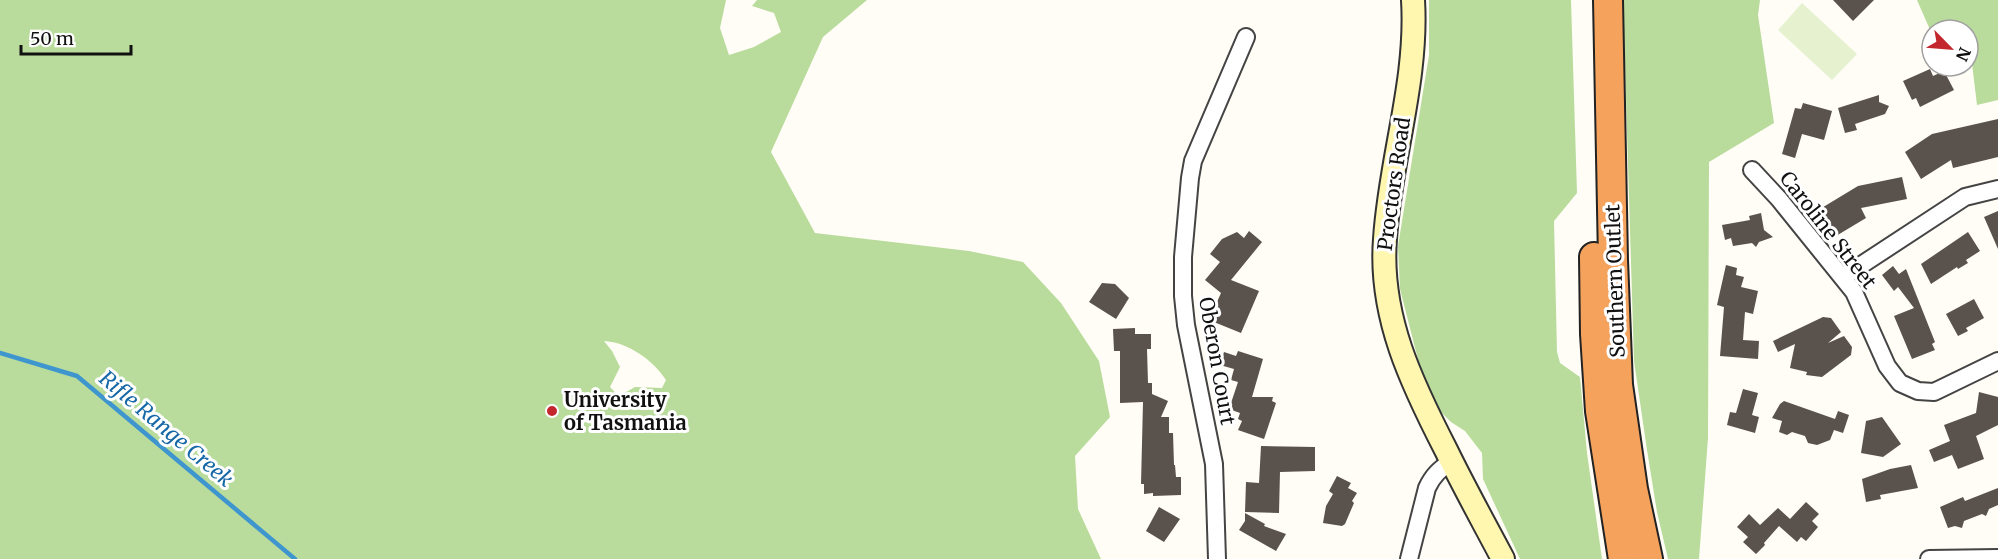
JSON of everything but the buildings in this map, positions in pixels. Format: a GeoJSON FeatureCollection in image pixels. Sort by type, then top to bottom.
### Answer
{"type":"FeatureCollection","features":[{"type":"Feature","properties":{"kind":"highway","name":"Southern Outlet"},"geometry":{"type":"LineString","coordinates":[[1589,0],[1597,368],[1604,437],[1623,559]]}},
{"type":"Feature","properties":{"kind":"highway","name":"Southern Outlet"},"geometry":{"type":"LineString","coordinates":[[1608,0],[1618,384],[1631,480],[1648,559]]}},
{"type":"Feature","properties":{"kind":"street","name":"Proctors Road"},"geometry":{"type":"LineString","coordinates":[[1413,0],[1414,30],[1411,61],[1385,237],[1385,277],[1396,334],[1406,368],[1503,559]]}},
{"type":"Feature","properties":{"kind":"street","name":"Oberon Court"},"geometry":{"type":"LineString","coordinates":[[1217,559],[1214,464],[1186,326],[1183,257],[1190,178],[1194,161],[1246,37]]}},
{"type":"Feature","properties":{"kind":"street","name":"Caroline Street"},"geometry":{"type":"LineString","coordinates":[[1752,170],[1843,276],[1861,304],[1892,375],[1909,387],[1924,392],[1934,392],[1998,361]]}},
{"type":"Feature","properties":{"kind":"street"},"geometry":{"type":"LineString","coordinates":[[1843,276],[1965,197],[1998,189]]}},
{"type":"Feature","properties":{"kind":"street"},"geometry":{"type":"LineString","coordinates":[[1409,559],[1431,478],[1438,470],[1452,461]]}},
{"type":"Feature","properties":{"kind":"street"},"geometry":{"type":"LineString","coordinates":[[1929,559],[1998,558]]}},
{"type":"Feature","properties":{"kind":"green space","name":"University of Tasmania"},"geometry":{"type":"Polygon","coordinates":[[[0,0],[726,0],[720,28],[729,55],[754,47],[781,32],[774,13],[752,6],[757,0],[867,0],[823,37],[771,152],[815,233],[969,251],[1023,262],[1061,303],[1099,361],[1110,417],[1075,456],[1078,509],[1101,559],[0,559],[0,0]],[[604,341],[620,367],[610,387],[619,396],[635,387],[662,388],[666,380],[655,366],[640,354],[613,342],[604,341]]]}},
{"type":"Feature","properties":{"kind":"green space"},"geometry":{"type":"Polygon","coordinates":[[[1429,0],[1571,0],[1577,193],[1554,221],[1557,352],[1560,363],[1580,377],[1587,453],[1602,559],[1520,559],[1483,479],[1482,453],[1465,431],[1439,410],[1423,379],[1400,289],[1398,246],[1429,55],[1429,0]]]}},
{"type":"Feature","properties":{"kind":"green space"},"geometry":{"type":"Polygon","coordinates":[[[1623,0],[1760,0],[1758,15],[1774,123],[1709,162],[1708,438],[1699,559],[1668,559],[1657,512],[1634,361],[1623,0]]]}},
{"type":"Feature","properties":{"kind":"green space"},"geometry":{"type":"Polygon","coordinates":[[[1917,0],[1998,0],[1998,100],[1977,105],[1974,78],[1980,78],[1980,18],[1925,18],[1917,0]]]}},
{"type":"Feature","properties":{"kind":"green space"},"geometry":{"type":"Polygon","coordinates":[[[1802,3],[1857,54],[1832,80],[1778,30],[1802,3]]]}},
{"type":"Feature","properties":{"kind":"waterway","name":"Rifle Range Creek"},"geometry":{"type":"LineString","coordinates":[[0,353],[77,376],[295,559]]}},
{"type":"Feature","properties":{"kind":"place","name":"University of Tasmania"},"geometry":{"type":"Point","coordinates":[552,411]}}]}
